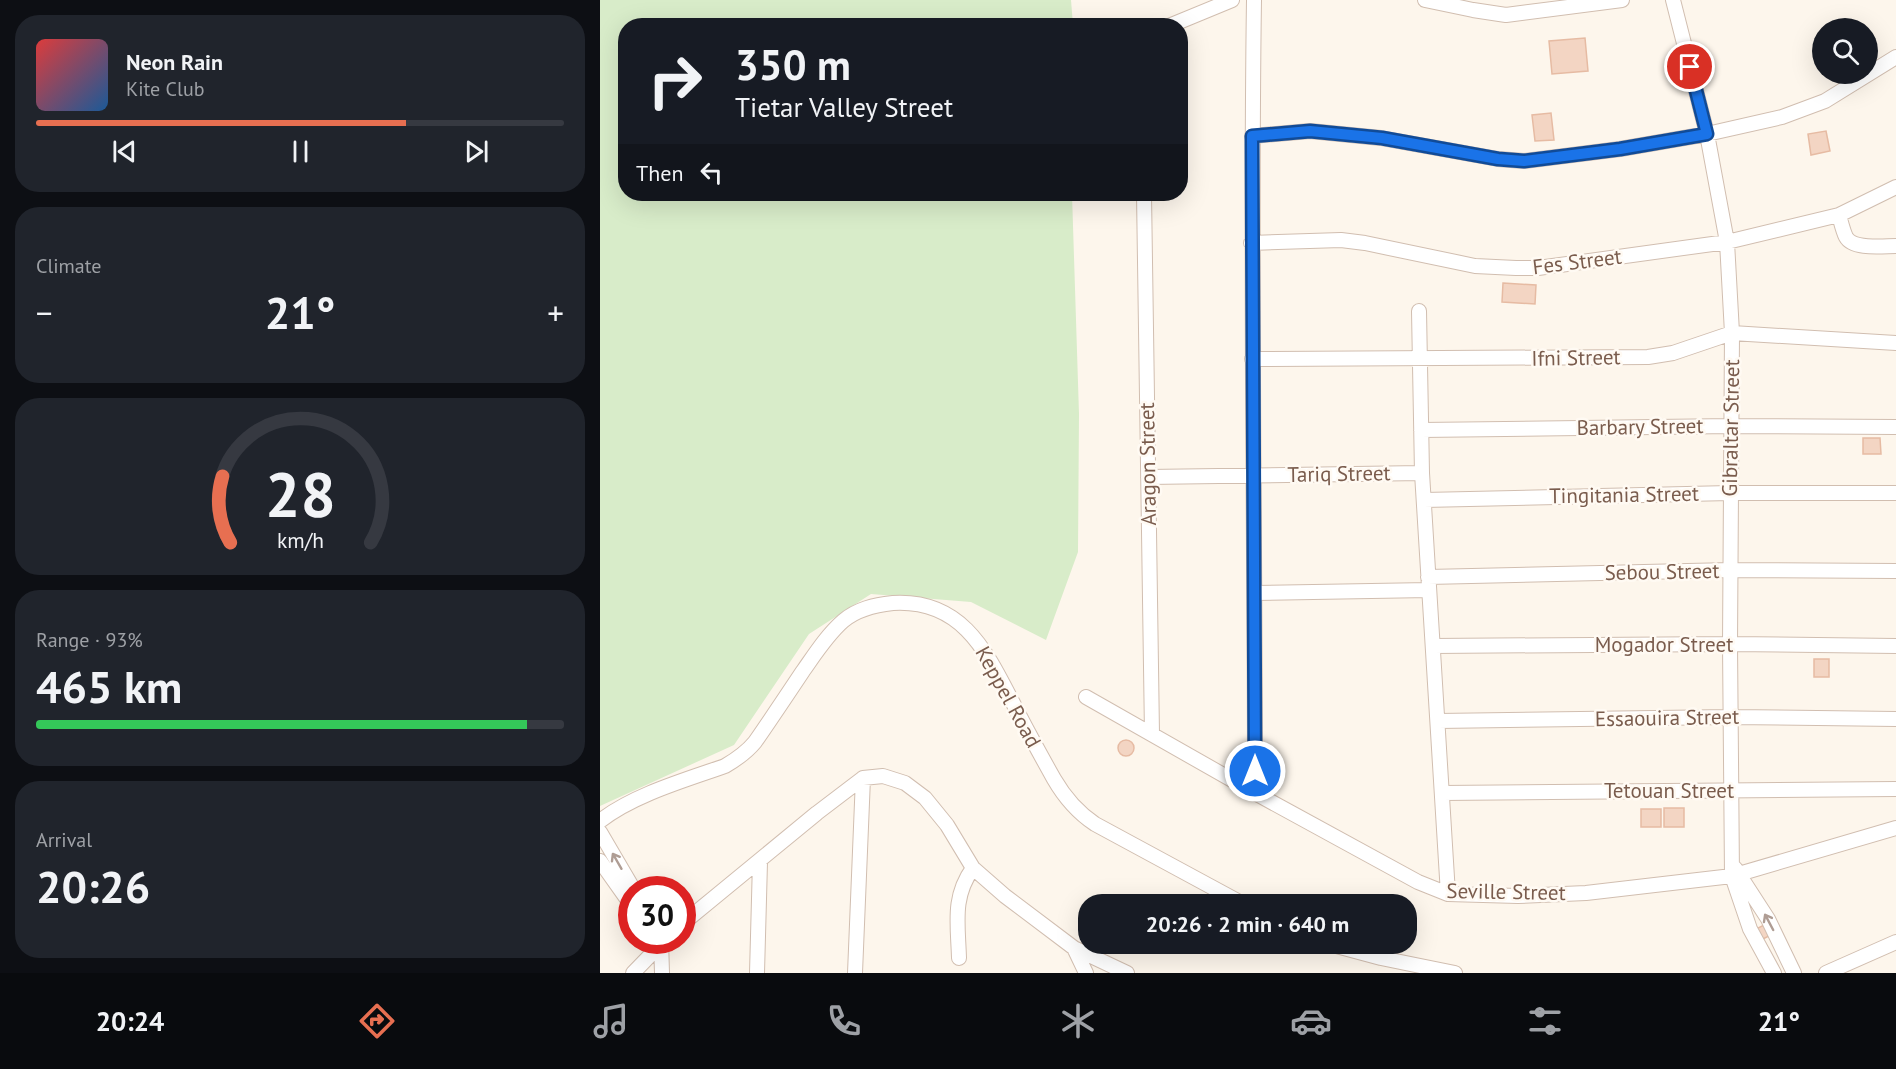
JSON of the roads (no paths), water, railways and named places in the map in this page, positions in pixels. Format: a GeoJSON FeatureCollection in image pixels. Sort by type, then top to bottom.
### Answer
{"type":"FeatureCollection","features":[{"type":"Feature","properties":{"kind":"street"},"geometry":{"type":"LineString","coordinates":[[1188,18],[1232,0]]}},
{"type":"Feature","properties":{"kind":"street"},"geometry":{"type":"LineString","coordinates":[[1254,0],[1251,243],[1255,793]]}},
{"type":"Feature","properties":{"kind":"street"},"geometry":{"type":"LineString","coordinates":[[1425,0],[1506,15],[1622,0]]}},
{"type":"Feature","properties":{"kind":"street","name":"Gibraltar Street"},"geometry":{"type":"LineString","coordinates":[[1673,0],[1707,134],[1727,242],[1732,333],[1730,717],[1734,871]]}},
{"type":"Feature","properties":{"kind":"street"},"geometry":{"type":"LineString","coordinates":[[1252,136],[1310,131],[1382,138],[1498,159],[1524,161],[1620,149],[1707,134],[1782,117],[1825,101],[1896,57]]}},
{"type":"Feature","properties":{"kind":"street","name":"Fes Street"},"geometry":{"type":"LineString","coordinates":[[1251,243],[1352,241],[1464,264],[1538,268],[1727,242],[1839,214],[1896,187]]}},
{"type":"Feature","properties":{"kind":"street","name":"Aragon Street"},"geometry":{"type":"LineString","coordinates":[[1144,201],[1152,734]]}},
{"type":"Feature","properties":{"kind":"street"},"geometry":{"type":"LineString","coordinates":[[1839,214],[1847,239],[1854,244],[1896,246]]}},
{"type":"Feature","properties":{"kind":"street"},"geometry":{"type":"LineString","coordinates":[[1419,311],[1422,473],[1448,894]]}},
{"type":"Feature","properties":{"kind":"street","name":"Ifni Street"},"geometry":{"type":"LineString","coordinates":[[1252,359],[1648,357],[1673,353],[1732,333],[1896,343]]}},
{"type":"Feature","properties":{"kind":"street","name":"Barbary Street"},"geometry":{"type":"LineString","coordinates":[[1420,430],[1731,426],[1896,427]]}},
{"type":"Feature","properties":{"kind":"street","name":"Tariq Street"},"geometry":{"type":"LineString","coordinates":[[1148,477],[1422,473]]}},
{"type":"Feature","properties":{"kind":"street","name":"Tingitania Street"},"geometry":{"type":"LineString","coordinates":[[1424,500],[1730,493],[1896,493]]}},
{"type":"Feature","properties":{"kind":"street","name":"Sebou Street"},"geometry":{"type":"LineString","coordinates":[[1255,593],[1731,570],[1896,572]]}},
{"type":"Feature","properties":{"kind":"street","name":"Keppel Road"},"geometry":{"type":"LineString","coordinates":[[600,821],[638,798],[725,766],[737,759],[755,742],[817,650],[842,622],[867,607],[912,604],[950,615],[975,638],[997,671],[1054,780],[1077,811],[1095,824],[1224,894]]}},
{"type":"Feature","properties":{"kind":"street","name":"Mogador Street"},"geometry":{"type":"LineString","coordinates":[[1433,646],[1730,644],[1896,646]]}},
{"type":"Feature","properties":{"kind":"street","name":"Seville Street"},"geometry":{"type":"LineString","coordinates":[[1086,696],[1255,793],[1418,882],[1448,894],[1518,896],[1586,893],[1734,871],[1896,828]]}},
{"type":"Feature","properties":{"kind":"street","name":"Essaouira Street"},"geometry":{"type":"LineString","coordinates":[[1438,721],[1730,717],[1896,718]]}},
{"type":"Feature","properties":{"kind":"street"},"geometry":{"type":"LineString","coordinates":[[696,913],[817,813],[863,778],[875,776],[894,779],[911,787],[926,798],[947,825],[973,868],[1005,896],[1074,948],[1127,973]]}},
{"type":"Feature","properties":{"kind":"street"},"geometry":{"type":"LineString","coordinates":[[855,973],[863,778]]}},
{"type":"Feature","properties":{"kind":"street","name":"Tetouan Street"},"geometry":{"type":"LineString","coordinates":[[1442,793],[1896,789]]}},
{"type":"Feature","properties":{"kind":"street"},"geometry":{"type":"LineString","coordinates":[[600,832],[626,876]]}},
{"type":"Feature","properties":{"kind":"street"},"geometry":{"type":"LineString","coordinates":[[600,861],[618,886]]}},
{"type":"Feature","properties":{"kind":"street"},"geometry":{"type":"LineString","coordinates":[[757,973],[760,862]]}},
{"type":"Feature","properties":{"kind":"street"},"geometry":{"type":"LineString","coordinates":[[959,958],[958,899],[963,884],[973,868]]}},
{"type":"Feature","properties":{"kind":"street"},"geometry":{"type":"LineString","coordinates":[[1734,871],[1750,929],[1774,973]]}},
{"type":"Feature","properties":{"kind":"street"},"geometry":{"type":"LineString","coordinates":[[1734,871],[1768,919],[1794,973]]}},
{"type":"Feature","properties":{"kind":"street"},"geometry":{"type":"LineString","coordinates":[[1826,973],[1896,942]]}},
{"type":"Feature","properties":{"kind":"street"},"geometry":{"type":"LineString","coordinates":[[1074,948],[1086,973]]}},
{"type":"Feature","properties":{"kind":"street"},"geometry":{"type":"LineString","coordinates":[[633,973],[649,954]]}},
{"type":"Feature","properties":{"kind":"street"},"geometry":{"type":"LineString","coordinates":[[660,954],[662,970]]}},
{"type":"Feature","properties":{"kind":"street"},"geometry":{"type":"LineString","coordinates":[[1365,954],[1455,973]]}},
{"type":"Feature","properties":{"kind":"street"},"geometry":{"type":"LineString","coordinates":[[1380,958],[1381,973]]}}]}
